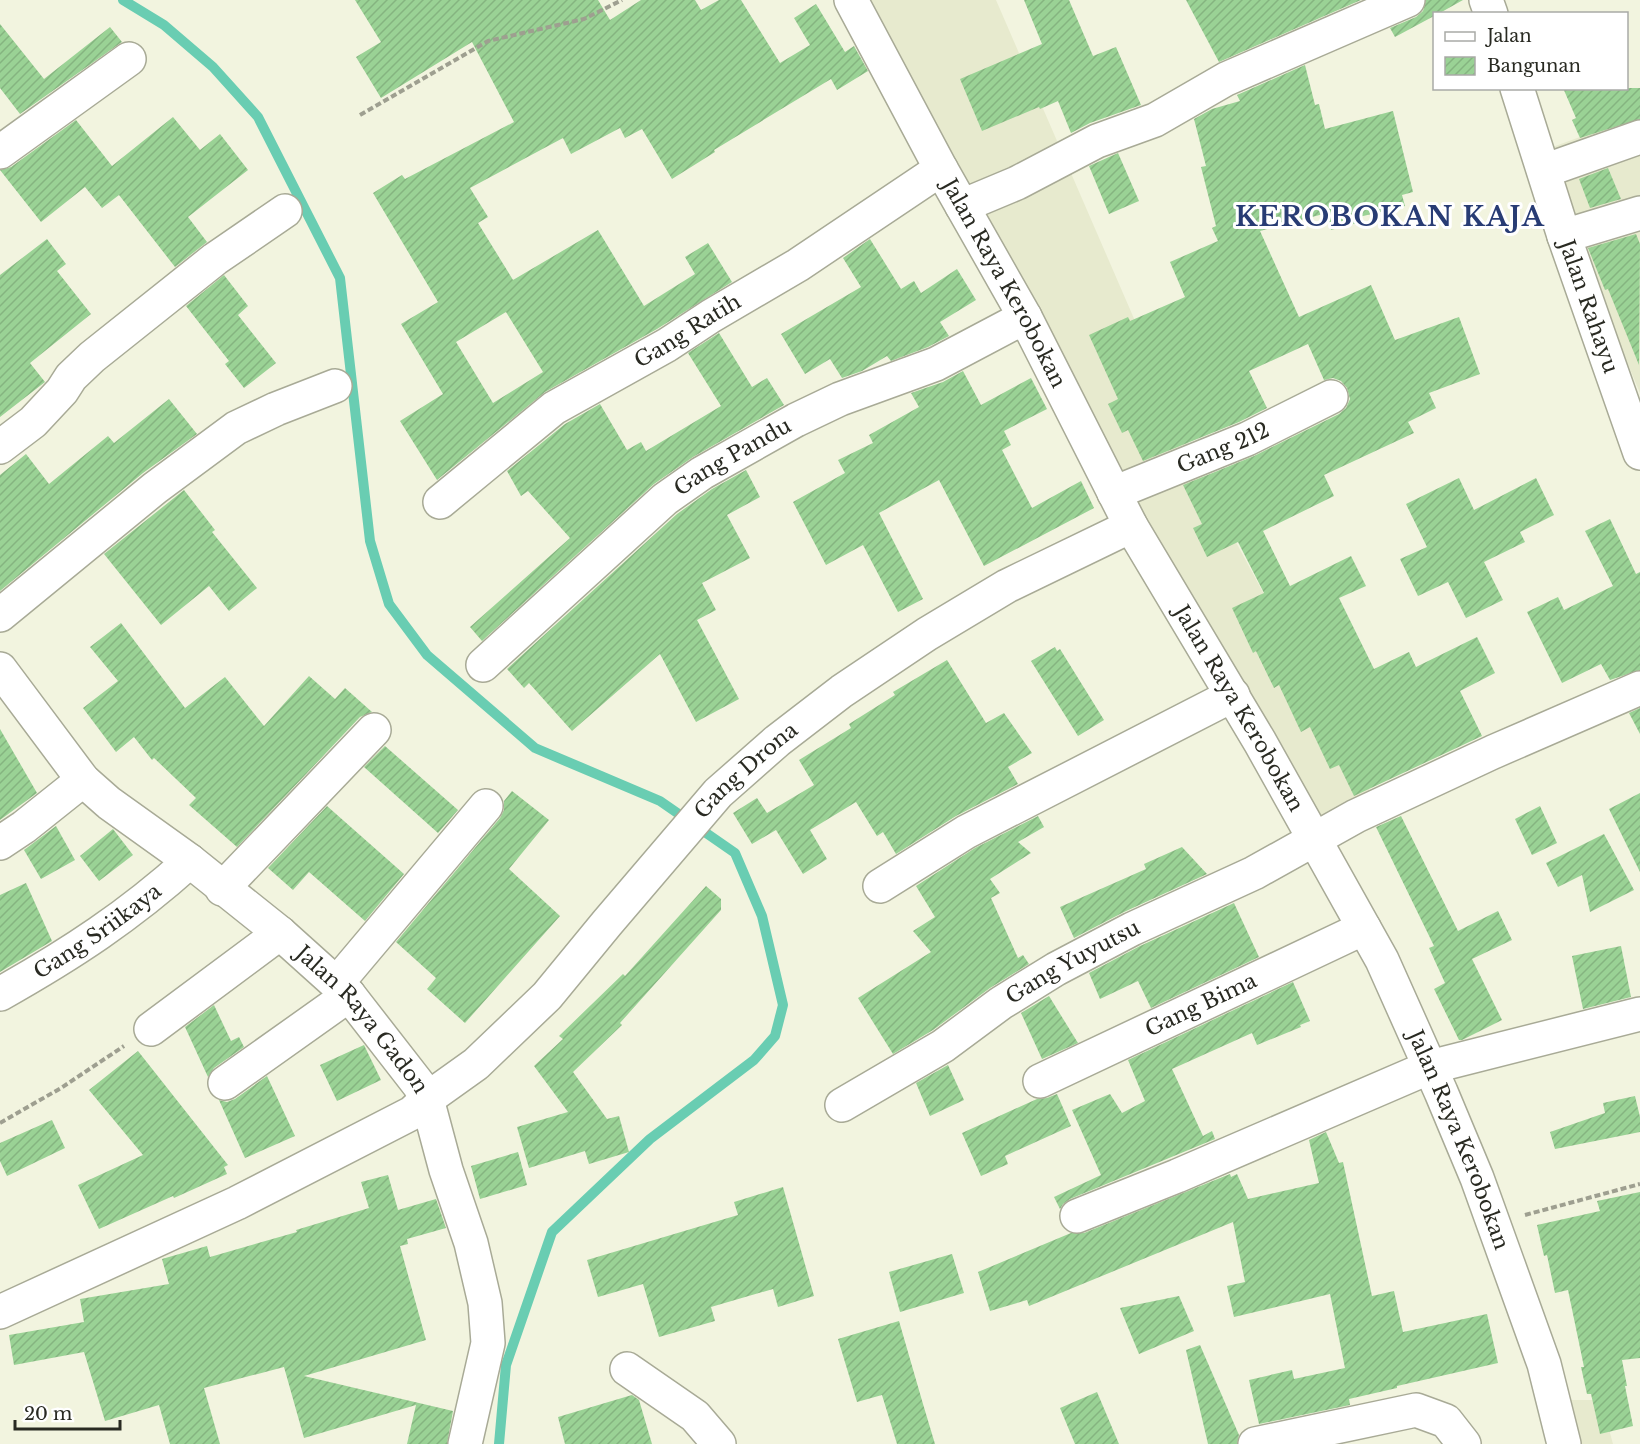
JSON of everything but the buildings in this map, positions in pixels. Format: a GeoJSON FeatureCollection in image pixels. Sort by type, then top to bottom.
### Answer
{"type":"FeatureCollection","features":[{"type":"Feature","properties":{"kind":"street","name":"Jalan Raya Kerobokan"},"geometry":{"type":"LineString","coordinates":[[851,0],[941,169],[1025,316],[1131,526],[1233,695],[1382,960],[1477,1178],[1544,1364],[1564,1444]]}},
{"type":"Feature","properties":{"kind":"street"},"geometry":{"type":"LineString","coordinates":[[962,206],[1017,183],[1097,141],[1155,120],[1226,79],[1408,0]]}},
{"type":"Feature","properties":{"kind":"street"},"geometry":{"type":"LineString","coordinates":[[0,152],[129,59]]}},
{"type":"Feature","properties":{"kind":"street","name":"Jalan Rahayu"},"geometry":{"type":"LineString","coordinates":[[1518,90],[1564,236],[1628,383],[1640,453]]}},
{"type":"Feature","properties":{"kind":"street"},"geometry":{"type":"LineString","coordinates":[[1544,171],[1640,137]]}},
{"type":"Feature","properties":{"kind":"street","name":"Gang Ratih"},"geometry":{"type":"LineString","coordinates":[[440,502],[554,408],[667,345],[711,316],[798,265],[941,169]]}},
{"type":"Feature","properties":{"kind":"street"},"geometry":{"type":"LineString","coordinates":[[0,447],[33,422],[71,377],[92,357],[215,260],[285,211]]}},
{"type":"Feature","properties":{"kind":"street"},"geometry":{"type":"LineString","coordinates":[[1564,236],[1640,213]]}},
{"type":"Feature","properties":{"kind":"street","name":"Gang Pandu"},"geometry":{"type":"LineString","coordinates":[[483,665],[665,499],[702,473],[796,420],[840,399],[936,364],[1025,316]]}},
{"type":"Feature","properties":{"kind":"street"},"geometry":{"type":"LineString","coordinates":[[0,615],[155,488],[236,428],[276,409],[335,386]]}},
{"type":"Feature","properties":{"kind":"street","name":"Gang 212"},"geometry":{"type":"LineString","coordinates":[[1114,493],[1247,439],[1331,397]]}},
{"type":"Feature","properties":{"kind":"street","name":"Gang Drona"},"geometry":{"type":"LineString","coordinates":[[427,1098],[476,1064],[547,996],[718,793],[777,741],[842,691],[927,634],[1007,586],[1131,526]]}},
{"type":"Feature","properties":{"kind":"street","name":"Jalan Raya Gadon"},"geometry":{"type":"LineString","coordinates":[[0,669],[83,780],[109,803],[190,861],[222,889],[280,933],[343,989],[414,1078],[427,1098],[412,1113],[237,1203],[0,1312]]}},
{"type":"Feature","properties":{"kind":"street","name":"Gang Yuyutsu"},"geometry":{"type":"LineString","coordinates":[[842,1105],[943,1046],[1002,1003],[1056,969],[1132,929],[1254,873],[1356,816],[1493,752],[1640,688]]}},
{"type":"Feature","properties":{"kind":"street"},"geometry":{"type":"LineString","coordinates":[[880,886],[966,832],[1233,695]]}},
{"type":"Feature","properties":{"kind":"street"},"geometry":{"type":"LineString","coordinates":[[222,889],[374,730]]}},
{"type":"Feature","properties":{"kind":"street"},"geometry":{"type":"LineString","coordinates":[[0,843],[83,780]]}},
{"type":"Feature","properties":{"kind":"street"},"geometry":{"type":"LineString","coordinates":[[225,1083],[343,989],[486,806]]}},
{"type":"Feature","properties":{"kind":"street","name":"Gang Sriikaya"},"geometry":{"type":"LineString","coordinates":[[0,994],[53,964],[110,927],[190,861]]}},
{"type":"Feature","properties":{"kind":"street","name":"Gang Bima"},"geometry":{"type":"LineString","coordinates":[[1040,1081],[1364,928]]}},
{"type":"Feature","properties":{"kind":"street"},"geometry":{"type":"LineString","coordinates":[[151,1029],[280,933]]}},
{"type":"Feature","properties":{"kind":"street"},"geometry":{"type":"LineString","coordinates":[[1077,1216],[1177,1176],[1430,1067],[1640,1014]]}},
{"type":"Feature","properties":{"kind":"street"},"geometry":{"type":"LineString","coordinates":[[427,1098],[446,1170],[471,1243],[485,1302],[488,1343],[465,1444]]}},
{"type":"Feature","properties":{"kind":"street"},"geometry":{"type":"LineString","coordinates":[[627,1369],[694,1416],[719,1444]]}},
{"type":"Feature","properties":{"kind":"street"},"geometry":{"type":"LineString","coordinates":[[1255,1444],[1416,1410],[1446,1421],[1464,1444]]}},
{"type":"Feature","properties":{"kind":"path"},"geometry":{"type":"LineString","coordinates":[[360,115],[488,41],[584,19],[622,0]]}},
{"type":"Feature","properties":{"kind":"path"},"geometry":{"type":"LineString","coordinates":[[0,1123],[61,1088],[151,1029]]}},
{"type":"Feature","properties":{"kind":"path"},"geometry":{"type":"LineString","coordinates":[[1492,1224],[1640,1184]]}},
{"type":"Feature","properties":{"kind":"shaded area"},"geometry":{"type":"Polygon","coordinates":[[[865,0],[996,0],[1210,494],[1382,813],[1326,852],[865,0]]]}},
{"type":"Feature","properties":{"kind":"shaded area"},"geometry":{"type":"Polygon","coordinates":[[[1640,115],[1640,393],[1539,152],[1640,115]]]}},
{"type":"Feature","properties":{"kind":"shaded area"},"geometry":{"type":"Polygon","coordinates":[[[1557,1400],[1601,1400],[1613,1444],[1568,1444],[1557,1400]]]}},
{"type":"Feature","properties":{"kind":"waterway"},"geometry":{"type":"LineString","coordinates":[[123,0],[164,25],[213,67],[258,117],[340,278],[370,541],[389,604],[427,655],[535,748],[660,801],[735,853],[762,916],[783,1005],[775,1036],[754,1060],[650,1139],[552,1232],[506,1365],[499,1444]]}},
{"type":"Feature","properties":{"kind":"district","name":"KEROBOKAN KAJA"},"geometry":{"type":"Point","coordinates":[1390,216]}}]}
